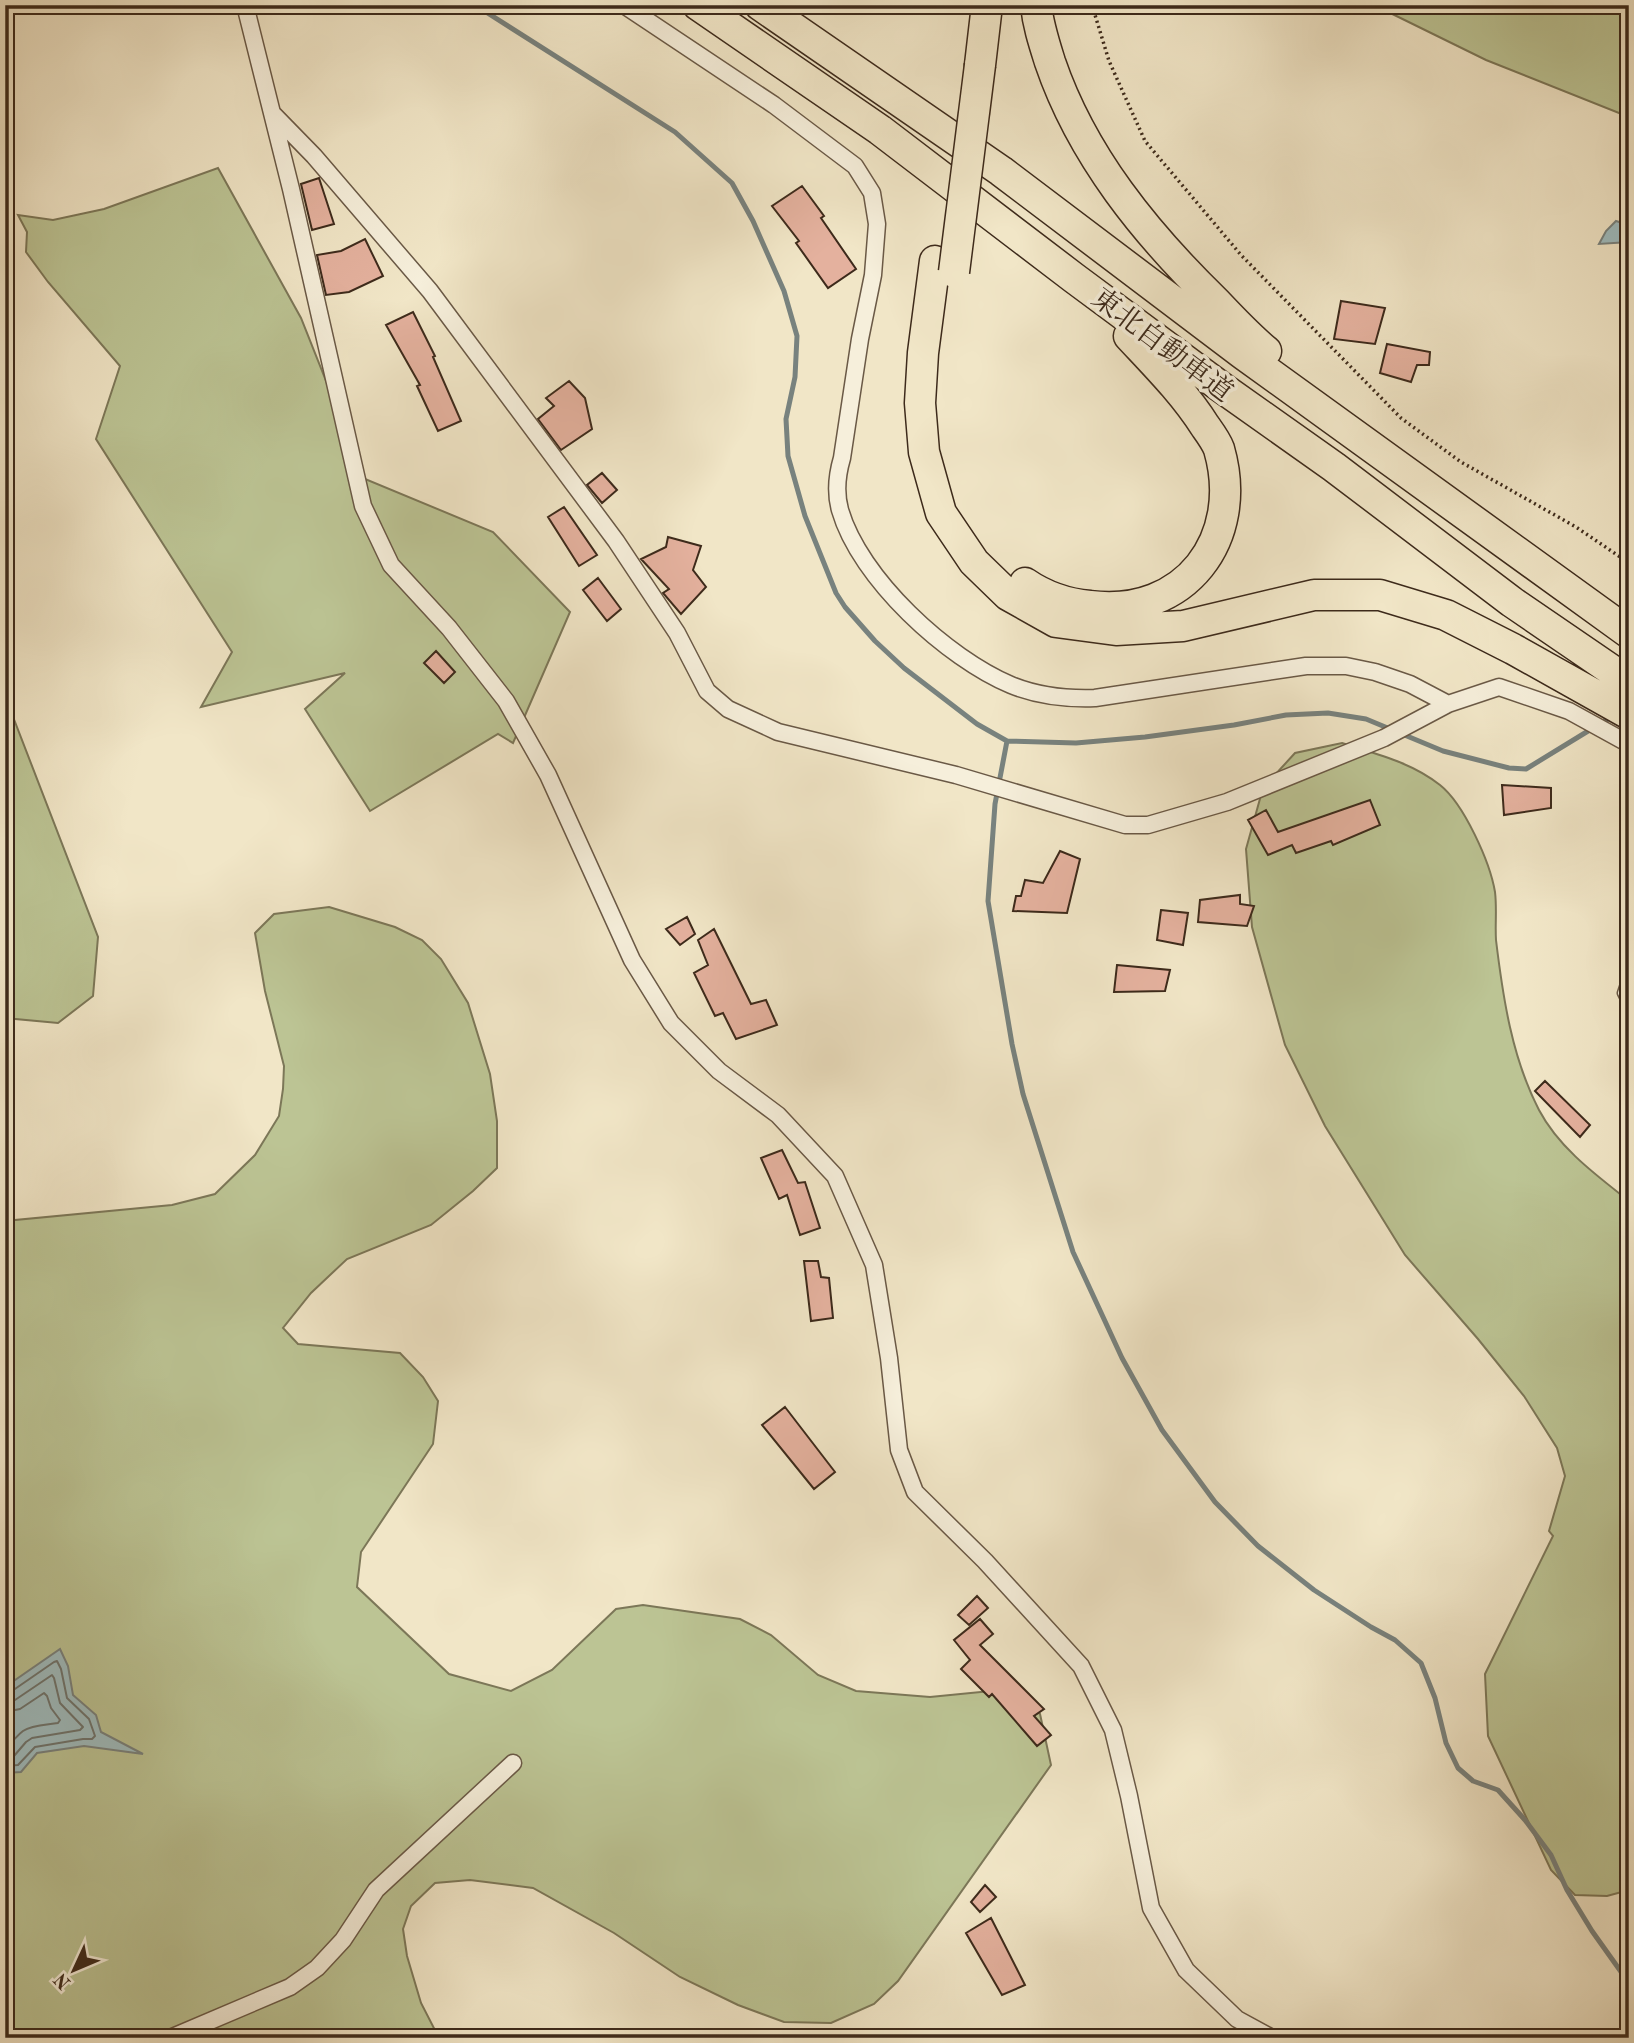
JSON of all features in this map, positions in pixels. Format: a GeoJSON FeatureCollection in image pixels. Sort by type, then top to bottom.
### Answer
{"type":"FeatureCollection","features":[{"type":"Feature","properties":{"kind":"highway","name":"東北自動車道"},"geometry":{"type":"LineString","coordinates":[[698,5],[880,130],[1221,387],[1334,467],[1512,601],[1629,682]]}},
{"type":"Feature","properties":{"kind":"highway","name":"東北自動車道"},"geometry":{"type":"LineString","coordinates":[[760,5],[1001,171],[1244,354],[1629,633]]}},
{"type":"Feature","properties":{"kind":"highway"},"geometry":{"type":"LineString","coordinates":[[967,5],[971,60]]}},
{"type":"Feature","properties":{"kind":"highway"},"geometry":{"type":"LineString","coordinates":[[987,5],[971,60],[945,267],[941,429],[946,465],[954,495],[979,540],[997,560],[1036,590],[1058,600],[1080,605],[1107,608],[1134,606],[1158,599],[1181,585],[1204,561],[1218,536],[1225,509],[1225,476],[1218,446],[1191,404],[1074,278]]}},
{"type":"Feature","properties":{"kind":"highway"},"geometry":{"type":"LineString","coordinates":[[1035,5],[1038,24],[1057,82],[1089,148],[1122,197],[1184,271],[1255,341],[1425,486]]}},
{"type":"Feature","properties":{"kind":"highway"},"geometry":{"type":"LineString","coordinates":[[945,267],[923,353],[920,402],[924,452],[941,513],[974,562],[1008,595],[1056,622],[1116,630],[1183,626],[1314,595],[1380,595],[1446,615],[1513,649],[1618,723]]}},
{"type":"Feature","properties":{"kind":"street"},"geometry":{"type":"LineString","coordinates":[[245,5],[363,506],[391,565],[449,628],[506,701],[548,775],[632,960],[671,1023],[719,1071],[778,1115],[835,1176],[874,1265],[889,1358],[899,1450],[915,1492],[985,1561],[1081,1666],[1113,1730],[1151,1908],[1186,1970],[1237,2019],[1272,2038]]}},
{"type":"Feature","properties":{"kind":"street"},"geometry":{"type":"LineString","coordinates":[[624,5],[774,105],[855,166],[872,193],[877,224],[873,275],[837,476],[837,491],[840,510],[868,566],[918,622],[990,676],[1014,686],[1069,699],[1095,698],[1306,666],[1346,666],[1398,680],[1448,704]]}},
{"type":"Feature","properties":{"kind":"street"},"geometry":{"type":"LineString","coordinates":[[272,113],[314,156],[430,291],[616,541],[677,633],[707,691],[728,709],[778,732],[956,775],[1125,825],[1148,825],[1227,802],[1384,738],[1448,704],[1499,687],[1569,711],[1585,720],[1618,723],[1629,744]]}},
{"type":"Feature","properties":{"kind":"street"},"geometry":{"type":"LineString","coordinates":[[1569,711],[1592,702]]}},
{"type":"Feature","properties":{"kind":"street"},"geometry":{"type":"LineString","coordinates":[[170,2038],[290,1987],[317,1968],[343,1940],[376,1890],[513,1763]]}},
{"type":"Feature","properties":{"kind":"lane"},"geometry":{"type":"LineString","coordinates":[[1629,972],[1622,993],[1629,1007]]}},
{"type":"Feature","properties":{"kind":"path"},"geometry":{"type":"LineString","coordinates":[[1091,5],[1109,61],[1145,141],[1241,255],[1401,418],[1461,462],[1576,527],[1629,563]]}},
{"type":"Feature","properties":{"kind":"green space"},"geometry":{"type":"Polygon","coordinates":[[[1374,5],[1629,5],[1629,117],[1486,60],[1374,5]]]}},
{"type":"Feature","properties":{"kind":"green space"},"geometry":{"type":"Polygon","coordinates":[[[218,168],[301,318],[365,479],[493,532],[570,612],[513,743],[498,734],[370,811],[305,709],[345,673],[201,707],[232,652],[96,439],[120,366],[48,282],[26,252],[27,232],[18,215],[53,220],[104,209],[218,168]]]}},
{"type":"Feature","properties":{"kind":"green space"},"geometry":{"type":"Polygon","coordinates":[[[5,696],[98,937],[93,996],[58,1023],[5,1018],[5,696]]]}},
{"type":"Feature","properties":{"kind":"green space"},"geometry":{"type":"Polygon","coordinates":[[[1342,743],[1393,759],[1429,777],[1449,794],[1467,819],[1482,850],[1492,880],[1496,898],[1496,940],[1506,1006],[1515,1049],[1530,1090],[1547,1124],[1557,1137],[1591,1171],[1629,1201],[1629,1890],[1607,1896],[1575,1895],[1551,1870],[1488,1736],[1485,1674],[1553,1536],[1549,1531],[1565,1476],[1557,1448],[1524,1396],[1405,1255],[1325,1126],[1285,1045],[1252,927],[1246,849],[1263,788],[1295,753],[1342,743]]]}},
{"type":"Feature","properties":{"kind":"green space"},"geometry":{"type":"Polygon","coordinates":[[[329,907],[395,927],[422,940],[441,959],[468,1003],[490,1074],[497,1121],[497,1168],[431,1225],[347,1259],[311,1293],[283,1328],[298,1344],[400,1353],[423,1377],[438,1401],[433,1444],[361,1552],[357,1587],[449,1674],[511,1691],[552,1670],[616,1609],[643,1605],[740,1619],[771,1635],[818,1675],[856,1691],[930,1697],[1001,1690],[1040,1714],[1051,1765],[898,1981],[874,2004],[831,2023],[784,2022],[738,2005],[680,1977],[614,1933],[533,1888],[470,1880],[435,1883],[411,1906],[403,1929],[407,1956],[421,2003],[439,2038],[5,2038],[5,1221],[172,1205],[215,1194],[255,1155],[279,1116],[284,1066],[265,991],[255,933],[274,914],[329,907]]]}},
{"type":"Feature","properties":{"kind":"water"},"geometry":{"type":"Polygon","coordinates":[[[1616,221],[1629,225],[1629,242],[1599,244],[1606,231],[1616,221]]]}},
{"type":"Feature","properties":{"kind":"water"},"geometry":{"type":"Polygon","coordinates":[[[60,1649],[68,1666],[73,1695],[96,1715],[101,1732],[143,1754],[84,1746],[37,1753],[21,1772],[5,1773],[5,1687],[60,1649]]]}},
{"type":"Feature","properties":{"kind":"building"},"geometry":{"type":"Polygon","coordinates":[[[319,178],[334,224],[312,230],[301,184],[319,178]]]}},
{"type":"Feature","properties":{"kind":"building"},"geometry":{"type":"Polygon","coordinates":[[[802,186],[856,269],[828,288],[796,243],[799,241],[772,206],[802,186]]]}},
{"type":"Feature","properties":{"kind":"building"},"geometry":{"type":"Polygon","coordinates":[[[365,239],[383,276],[349,292],[326,295],[317,255],[341,251],[365,239]]]}},
{"type":"Feature","properties":{"kind":"building"},"geometry":{"type":"Polygon","coordinates":[[[1341,301],[1385,308],[1375,344],[1334,339],[1341,301]]]}},
{"type":"Feature","properties":{"kind":"building"},"geometry":{"type":"Polygon","coordinates":[[[413,312],[435,356],[433,357],[461,421],[438,431],[417,386],[420,385],[386,325],[413,312]]]}},
{"type":"Feature","properties":{"kind":"building"},"geometry":{"type":"Polygon","coordinates":[[[1387,344],[1430,352],[1429,365],[1417,365],[1411,382],[1380,373],[1387,344]]]}},
{"type":"Feature","properties":{"kind":"building"},"geometry":{"type":"Polygon","coordinates":[[[569,381],[585,398],[592,429],[561,450],[538,419],[554,406],[546,398],[569,381]]]}},
{"type":"Feature","properties":{"kind":"building"},"geometry":{"type":"Polygon","coordinates":[[[602,473],[617,490],[602,503],[587,485],[602,473]]]}},
{"type":"Feature","properties":{"kind":"building"},"geometry":{"type":"Polygon","coordinates":[[[564,507],[597,555],[579,566],[548,517],[564,507]]]}},
{"type":"Feature","properties":{"kind":"building"},"geometry":{"type":"Polygon","coordinates":[[[668,537],[701,546],[693,570],[706,587],[681,614],[663,593],[669,589],[641,559],[666,547],[668,537]]]}},
{"type":"Feature","properties":{"kind":"building"},"geometry":{"type":"Polygon","coordinates":[[[598,578],[621,609],[607,621],[583,590],[598,578]]]}},
{"type":"Feature","properties":{"kind":"building"},"geometry":{"type":"Polygon","coordinates":[[[436,651],[455,672],[444,683],[424,663],[436,651]]]}},
{"type":"Feature","properties":{"kind":"building"},"geometry":{"type":"Polygon","coordinates":[[[1502,785],[1551,788],[1551,808],[1504,815],[1502,785]]]}},
{"type":"Feature","properties":{"kind":"building"},"geometry":{"type":"Polygon","coordinates":[[[1370,800],[1380,825],[1333,845],[1331,841],[1296,853],[1292,845],[1268,855],[1248,820],[1266,810],[1278,832],[1370,800]]]}},
{"type":"Feature","properties":{"kind":"building"},"geometry":{"type":"Polygon","coordinates":[[[1060,851],[1080,859],[1067,913],[1013,911],[1016,896],[1021,896],[1025,880],[1043,883],[1060,851]]]}},
{"type":"Feature","properties":{"kind":"building"},"geometry":{"type":"Polygon","coordinates":[[[1240,895],[1240,904],[1254,906],[1247,926],[1198,922],[1200,900],[1240,895]]]}},
{"type":"Feature","properties":{"kind":"building"},"geometry":{"type":"Polygon","coordinates":[[[1161,910],[1188,913],[1183,945],[1157,940],[1161,910]]]}},
{"type":"Feature","properties":{"kind":"building"},"geometry":{"type":"Polygon","coordinates":[[[687,917],[695,934],[680,945],[666,929],[687,917]]]}},
{"type":"Feature","properties":{"kind":"building"},"geometry":{"type":"Polygon","coordinates":[[[714,929],[751,1004],[766,1000],[777,1025],[736,1039],[723,1013],[715,1016],[694,973],[708,965],[698,940],[714,929]]]}},
{"type":"Feature","properties":{"kind":"building"},"geometry":{"type":"Polygon","coordinates":[[[1117,965],[1170,970],[1165,991],[1114,992],[1117,965]]]}},
{"type":"Feature","properties":{"kind":"building"},"geometry":{"type":"Polygon","coordinates":[[[1545,1081],[1590,1125],[1580,1137],[1535,1091],[1545,1081]]]}},
{"type":"Feature","properties":{"kind":"building"},"geometry":{"type":"Polygon","coordinates":[[[782,1150],[798,1183],[805,1182],[820,1228],[800,1235],[787,1195],[779,1199],[761,1158],[782,1150]]]}},
{"type":"Feature","properties":{"kind":"building"},"geometry":{"type":"Polygon","coordinates":[[[804,1261],[818,1261],[821,1277],[829,1278],[833,1318],[811,1321],[804,1261]]]}},
{"type":"Feature","properties":{"kind":"building"},"geometry":{"type":"Polygon","coordinates":[[[785,1407],[835,1472],[814,1489],[762,1425],[785,1407]]]}},
{"type":"Feature","properties":{"kind":"building"},"geometry":{"type":"Polygon","coordinates":[[[977,1596],[988,1608],[969,1625],[958,1615],[977,1596]]]}},
{"type":"Feature","properties":{"kind":"building"},"geometry":{"type":"Polygon","coordinates":[[[980,1619],[993,1634],[980,1645],[1044,1709],[1034,1716],[1051,1735],[1037,1746],[992,1694],[989,1697],[961,1669],[970,1660],[954,1640],[980,1619]]]}},
{"type":"Feature","properties":{"kind":"building"},"geometry":{"type":"Polygon","coordinates":[[[985,1885],[996,1897],[980,1912],[971,1902],[985,1885]]]}},
{"type":"Feature","properties":{"kind":"building"},"geometry":{"type":"Polygon","coordinates":[[[991,1918],[1025,1985],[1002,1995],[966,1933],[991,1918]]]}},
{"type":"Feature","properties":{"kind":"waterway"},"geometry":{"type":"LineString","coordinates":[[475,5],[675,132],[732,183],[753,221],[784,291],[797,336],[795,377],[786,419],[788,456],[805,516],[836,593],[875,641],[904,668],[977,724],[1007,741],[1076,743],[1145,737],[1286,715],[1328,713],[1366,719],[1443,751],[1509,768],[1526,769],[1611,717]]}},
{"type":"Feature","properties":{"kind":"waterway"},"geometry":{"type":"LineString","coordinates":[[1007,741],[995,804],[988,901],[1012,1044],[1023,1094],[1073,1252],[1122,1358],[1162,1430],[1215,1502],[1258,1546],[1314,1590],[1395,1640],[1421,1663],[1435,1698],[1446,1743],[1458,1768],[1473,1781],[1498,1790],[1525,1820],[1551,1855],[1567,1890],[1592,1931],[1629,1983]]}}]}
